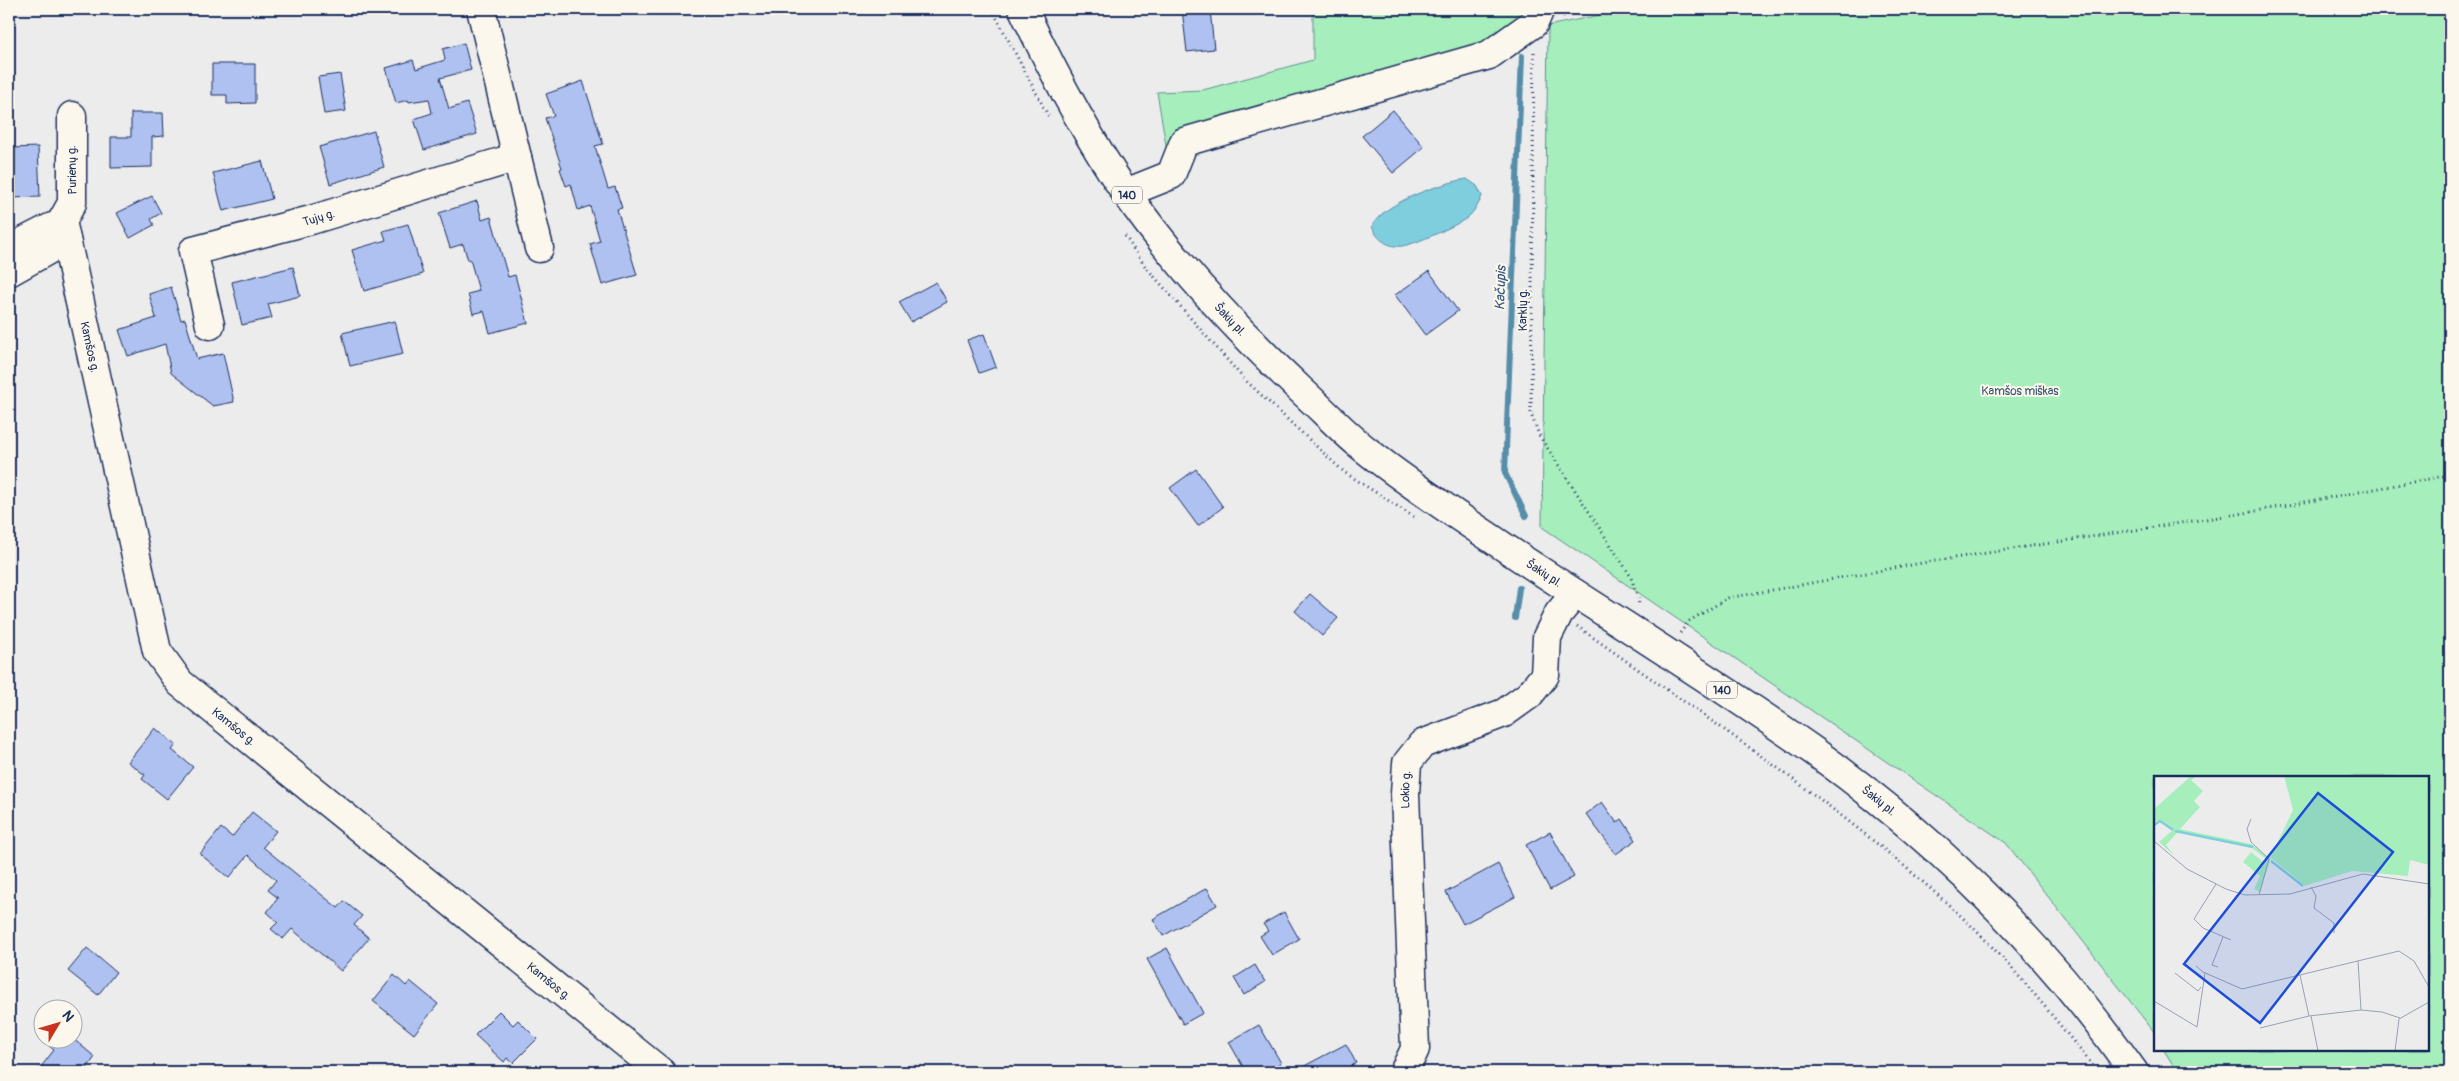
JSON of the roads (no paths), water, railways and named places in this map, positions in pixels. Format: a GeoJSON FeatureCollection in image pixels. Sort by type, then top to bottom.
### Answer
{"type":"FeatureCollection","features":[{"type":"Feature","properties":{"kind":"street"},"geometry":{"type":"LineString","coordinates":[[482,9],[539,248]]}},
{"type":"Feature","properties":{"kind":"street","name":"Šakių pl."},"geometry":{"type":"LineString","coordinates":[[1023,9],[1047,59],[1096,146],[1126,193],[1211,299],[1266,357],[1364,449],[1444,507],[1666,652],[1814,752],[1885,806],[1939,851],[1989,899],[2047,960],[2098,1020],[2134,1072]]}},
{"type":"Feature","properties":{"kind":"street"},"geometry":{"type":"LineString","coordinates":[[1126,193],[1171,175],[1184,142],[1489,55],[1537,16]]}},
{"type":"Feature","properties":{"kind":"street","name":"Purienų g."},"geometry":{"type":"LineString","coordinates":[[64,230],[72,203],[72,116]]}},
{"type":"Feature","properties":{"kind":"street","name":"Tujų g."},"geometry":{"type":"LineString","coordinates":[[210,325],[193,251],[311,220],[517,157]]}},
{"type":"Feature","properties":{"kind":"street"},"geometry":{"type":"LineString","coordinates":[[9,249],[64,230]]}},
{"type":"Feature","properties":{"kind":"street"},"geometry":{"type":"LineString","coordinates":[[9,272],[64,230]]}},
{"type":"Feature","properties":{"kind":"street","name":"Kamšos g."},"geometry":{"type":"LineString","coordinates":[[64,230],[157,651],[180,683],[661,1072]]}},
{"type":"Feature","properties":{"kind":"street","name":"Lokio g."},"geometry":{"type":"LineString","coordinates":[[1404,1072],[1415,1049],[1405,794],[1407,763],[1422,744],[1504,713],[1529,695],[1545,675],[1547,637],[1559,613],[1575,594]]}},
{"type":"Feature","properties":{"kind":"water"},"geometry":{"type":"Polygon","coordinates":[[[1467,179],[1477,186],[1482,196],[1474,211],[1467,218],[1445,230],[1402,246],[1392,246],[1384,242],[1374,231],[1372,226],[1388,209],[1429,189],[1467,179]]]}},
{"type":"Feature","properties":{"kind":"waterway","name":"Kačupis"},"geometry":{"type":"LineString","coordinates":[[1522,56],[1505,473],[1526,516]]}},
{"type":"Feature","properties":{"kind":"waterway","name":"Kačupis"},"geometry":{"type":"LineString","coordinates":[[1515,618],[1519,588]]}},
{"type":"Feature","properties":{"kind":"park label","name":"Kamšos miškas"},"geometry":{"type":"Point","coordinates":[2020,391]}}]}
